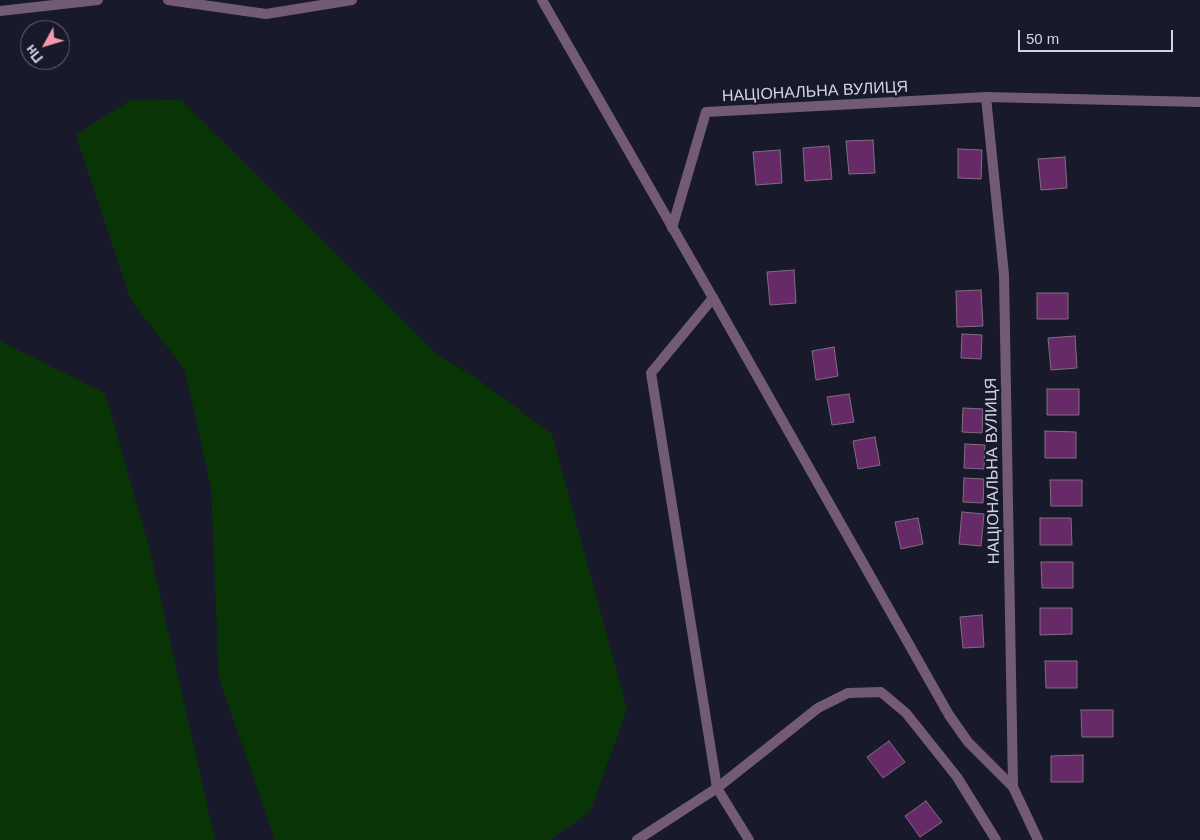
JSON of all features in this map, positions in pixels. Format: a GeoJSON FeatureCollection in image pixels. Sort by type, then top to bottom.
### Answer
{"type":"FeatureCollection","features":[{"type":"Feature","properties":{"kind":"street"},"geometry":{"type":"LineString","coordinates":[[0,11],[98,0]]}},
{"type":"Feature","properties":{"kind":"street"},"geometry":{"type":"LineString","coordinates":[[168,0],[266,14],[352,0]]}},
{"type":"Feature","properties":{"kind":"street"},"geometry":{"type":"LineString","coordinates":[[542,0],[949,715],[968,742],[1013,787]]}},
{"type":"Feature","properties":{"kind":"street","name":"НАЦІОНАЛЬНА ВУЛИЦЯ"},"geometry":{"type":"LineString","coordinates":[[986,97],[1004,275],[1013,787],[1038,840]]}},
{"type":"Feature","properties":{"kind":"street","name":"НАЦІОНАЛЬНА ВУЛИЦЯ"},"geometry":{"type":"LineString","coordinates":[[672,228],[706,112],[986,97],[1200,102]]}},
{"type":"Feature","properties":{"kind":"street"},"geometry":{"type":"LineString","coordinates":[[713,298],[651,374],[717,788],[749,840]]}},
{"type":"Feature","properties":{"kind":"street"},"geometry":{"type":"LineString","coordinates":[[637,840],[717,788],[818,708],[848,694],[880,692],[906,713],[951,770],[996,840]]}},
{"type":"Feature","properties":{"kind":"green space"},"geometry":{"type":"Polygon","coordinates":[[[132,99],[181,100],[438,355],[476,378],[552,434],[627,709],[590,812],[549,840],[275,840],[219,678],[211,488],[185,370],[131,300],[76,135],[132,99]]]}},
{"type":"Feature","properties":{"kind":"green space"},"geometry":{"type":"Polygon","coordinates":[[[0,341],[105,393],[149,547],[215,840],[0,840],[0,341]]]}},
{"type":"Feature","properties":{"kind":"building"},"geometry":{"type":"Polygon","coordinates":[[[873,140],[875,173],[849,174],[846,141],[873,140]]]}},
{"type":"Feature","properties":{"kind":"building"},"geometry":{"type":"Polygon","coordinates":[[[829,146],[832,179],[805,181],[803,148],[829,146]]]}},
{"type":"Feature","properties":{"kind":"building"},"geometry":{"type":"Polygon","coordinates":[[[958,149],[982,150],[981,179],[958,178],[958,149]]]}},
{"type":"Feature","properties":{"kind":"building"},"geometry":{"type":"Polygon","coordinates":[[[780,150],[782,183],[756,185],[753,152],[780,150]]]}},
{"type":"Feature","properties":{"kind":"building"},"geometry":{"type":"Polygon","coordinates":[[[1065,157],[1067,188],[1041,190],[1038,159],[1065,157]]]}},
{"type":"Feature","properties":{"kind":"building"},"geometry":{"type":"Polygon","coordinates":[[[794,270],[796,303],[770,305],[767,272],[794,270]]]}},
{"type":"Feature","properties":{"kind":"building"},"geometry":{"type":"Polygon","coordinates":[[[981,290],[983,326],[957,327],[956,291],[981,290]]]}},
{"type":"Feature","properties":{"kind":"building"},"geometry":{"type":"Polygon","coordinates":[[[1037,293],[1068,293],[1068,319],[1037,319],[1037,293]]]}},
{"type":"Feature","properties":{"kind":"building"},"geometry":{"type":"Polygon","coordinates":[[[962,334],[982,335],[981,359],[961,358],[962,334]]]}},
{"type":"Feature","properties":{"kind":"building"},"geometry":{"type":"Polygon","coordinates":[[[1075,336],[1077,368],[1051,370],[1048,338],[1075,336]]]}},
{"type":"Feature","properties":{"kind":"building"},"geometry":{"type":"Polygon","coordinates":[[[834,347],[838,376],[816,380],[812,351],[834,347]]]}},
{"type":"Feature","properties":{"kind":"building"},"geometry":{"type":"Polygon","coordinates":[[[1047,389],[1079,389],[1079,415],[1047,415],[1047,389]]]}},
{"type":"Feature","properties":{"kind":"building"},"geometry":{"type":"Polygon","coordinates":[[[849,394],[854,422],[832,425],[827,397],[849,394]]]}},
{"type":"Feature","properties":{"kind":"building"},"geometry":{"type":"Polygon","coordinates":[[[963,408],[983,409],[982,433],[962,432],[963,408]]]}},
{"type":"Feature","properties":{"kind":"building"},"geometry":{"type":"Polygon","coordinates":[[[1045,431],[1076,432],[1076,458],[1045,458],[1045,431]]]}},
{"type":"Feature","properties":{"kind":"building"},"geometry":{"type":"Polygon","coordinates":[[[875,437],[880,465],[858,469],[853,441],[875,437]]]}},
{"type":"Feature","properties":{"kind":"building"},"geometry":{"type":"Polygon","coordinates":[[[965,444],[985,445],[984,469],[964,468],[965,444]]]}},
{"type":"Feature","properties":{"kind":"building"},"geometry":{"type":"Polygon","coordinates":[[[964,478],[984,479],[983,503],[963,502],[964,478]]]}},
{"type":"Feature","properties":{"kind":"building"},"geometry":{"type":"Polygon","coordinates":[[[1050,480],[1082,480],[1082,506],[1051,506],[1050,480]]]}},
{"type":"Feature","properties":{"kind":"building"},"geometry":{"type":"Polygon","coordinates":[[[962,512],[984,514],[981,546],[959,544],[962,512]]]}},
{"type":"Feature","properties":{"kind":"building"},"geometry":{"type":"Polygon","coordinates":[[[918,518],[923,544],[901,549],[895,522],[918,518]]]}},
{"type":"Feature","properties":{"kind":"building"},"geometry":{"type":"Polygon","coordinates":[[[1040,518],[1071,518],[1072,545],[1040,545],[1040,518]]]}},
{"type":"Feature","properties":{"kind":"building"},"geometry":{"type":"Polygon","coordinates":[[[1041,562],[1073,562],[1073,588],[1042,588],[1041,562]]]}},
{"type":"Feature","properties":{"kind":"building"},"geometry":{"type":"Polygon","coordinates":[[[1040,608],[1072,608],[1072,634],[1040,635],[1040,608]]]}},
{"type":"Feature","properties":{"kind":"building"},"geometry":{"type":"Polygon","coordinates":[[[982,615],[984,647],[963,648],[960,617],[982,615]]]}},
{"type":"Feature","properties":{"kind":"building"},"geometry":{"type":"Polygon","coordinates":[[[1045,661],[1077,661],[1077,688],[1046,688],[1045,661]]]}},
{"type":"Feature","properties":{"kind":"building"},"geometry":{"type":"Polygon","coordinates":[[[1081,710],[1113,710],[1113,737],[1082,737],[1081,710]]]}},
{"type":"Feature","properties":{"kind":"building"},"geometry":{"type":"Polygon","coordinates":[[[889,741],[905,762],[883,778],[867,757],[889,741]]]}},
{"type":"Feature","properties":{"kind":"building"},"geometry":{"type":"Polygon","coordinates":[[[1083,755],[1083,782],[1051,782],[1051,756],[1083,755]]]}},
{"type":"Feature","properties":{"kind":"building"},"geometry":{"type":"Polygon","coordinates":[[[926,801],[942,822],[920,837],[905,816],[926,801]]]}}]}
